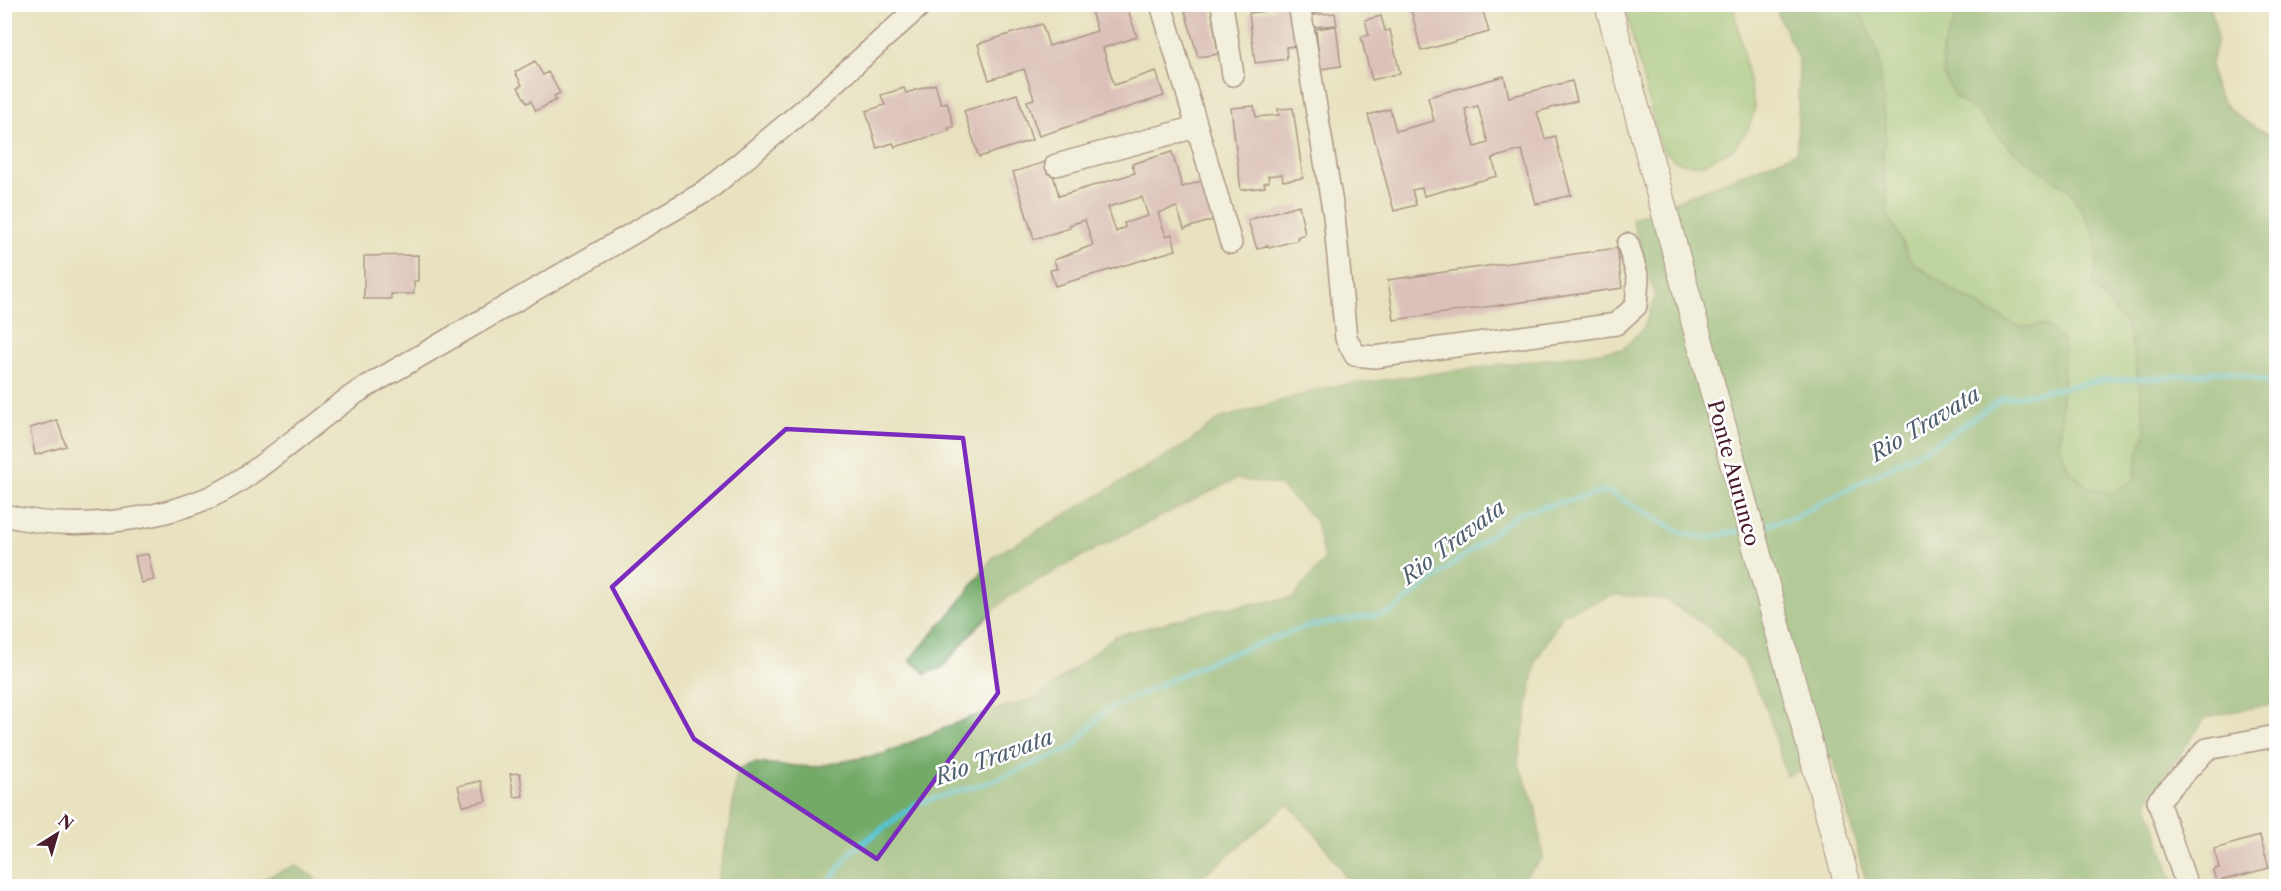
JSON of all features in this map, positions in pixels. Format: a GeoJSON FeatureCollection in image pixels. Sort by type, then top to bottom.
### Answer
{"type":"FeatureCollection","features":[{"type":"Feature","properties":{"kind":"street"},"geometry":{"type":"LineString","coordinates":[[4,515],[80,523],[153,516],[234,484],[359,391],[444,345],[586,259],[708,190],[807,107],[922,4]]}},
{"type":"Feature","properties":{"kind":"street"},"geometry":{"type":"LineString","coordinates":[[1161,4],[1231,243]]}},
{"type":"Feature","properties":{"kind":"street"},"geometry":{"type":"LineString","coordinates":[[1222,4],[1233,75]]}},
{"type":"Feature","properties":{"kind":"street"},"geometry":{"type":"LineString","coordinates":[[1299,4],[1334,216],[1346,338],[1355,355],[1375,357],[1616,324],[1636,306],[1638,278],[1628,244]]}},
{"type":"Feature","properties":{"kind":"street","name":"Ponte Aurunco"},"geometry":{"type":"LineString","coordinates":[[1608,4],[1654,181],[1848,886]]}},
{"type":"Feature","properties":{"kind":"street"},"geometry":{"type":"LineString","coordinates":[[1056,165],[1196,127]]}},
{"type":"Feature","properties":{"kind":"street"},"geometry":{"type":"LineString","coordinates":[[2187,886],[2158,801],[2207,748],[2277,736]]}},
{"type":"Feature","properties":{"kind":"highlighted area"},"geometry":{"type":"Polygon","coordinates":[[[786,429],[963,438],[998,693],[877,859],[694,739],[612,587],[786,429]]]}},
{"type":"Feature","properties":{"kind":"green space"},"geometry":{"type":"Polygon","coordinates":[[[1627,5],[1733,5],[1755,109],[1748,129],[1733,149],[1703,164],[1686,164],[1674,160],[1660,146],[1625,8],[1627,5]]]}},
{"type":"Feature","properties":{"kind":"green space"},"geometry":{"type":"Polygon","coordinates":[[[1774,5],[1857,5],[1878,53],[1886,130],[1883,156],[1888,214],[1911,261],[1952,290],[2019,327],[2045,325],[2064,341],[2060,445],[2069,470],[2088,487],[2112,493],[2134,480],[2138,455],[2146,432],[2133,348],[2125,324],[2093,284],[2097,260],[2095,235],[2071,192],[2010,148],[1976,111],[1955,97],[1943,74],[1942,49],[1953,26],[1958,5],[2210,5],[2216,35],[2211,68],[2217,93],[2233,112],[2276,138],[2276,703],[2206,717],[2147,801],[2174,886],[1867,886],[1833,758],[1786,776],[1768,713],[1743,660],[1707,626],[1665,599],[1615,595],[1563,614],[1536,661],[1518,762],[1536,808],[1543,858],[1515,886],[1352,886],[1321,841],[1288,804],[1226,858],[1186,886],[716,886],[730,826],[737,770],[754,763],[813,767],[883,754],[971,717],[1038,697],[1115,636],[1218,609],[1293,598],[1324,560],[1316,521],[1279,485],[1236,479],[1095,549],[1008,597],[973,631],[943,667],[925,674],[910,660],[958,604],[994,556],[1185,445],[1219,419],[1328,387],[1623,349],[1644,327],[1655,297],[1632,219],[1797,152],[1799,61],[1774,5]]]}},
{"type":"Feature","properties":{"kind":"green space"},"geometry":{"type":"Polygon","coordinates":[[[1857,5],[1958,5],[1953,26],[1942,49],[1955,97],[1976,111],[2010,148],[2071,192],[2095,235],[2097,260],[2093,284],[2125,324],[2133,348],[2146,432],[2138,455],[2134,480],[2112,494],[2088,487],[2069,470],[2060,445],[2064,367],[2045,325],[2019,327],[1952,290],[1911,261],[1888,214],[1883,156],[1886,130],[1878,53],[1857,5]]]}},
{"type":"Feature","properties":{"kind":"green space"},"geometry":{"type":"Polygon","coordinates":[[[296,865],[316,879],[309,886],[245,886],[296,865]]]}},
{"type":"Feature","properties":{"kind":"building"},"geometry":{"type":"Polygon","coordinates":[[[1089,4],[1126,4],[1137,37],[1103,48],[1114,85],[1156,71],[1164,96],[1039,136],[1027,101],[1034,99],[1024,69],[989,80],[978,44],[1042,24],[1049,46],[1097,31],[1089,4]]]}},
{"type":"Feature","properties":{"kind":"building"},"geometry":{"type":"Polygon","coordinates":[[[1183,4],[1211,4],[1218,54],[1198,57],[1183,4]]]}},
{"type":"Feature","properties":{"kind":"building"},"geometry":{"type":"Polygon","coordinates":[[[1274,4],[1291,4],[1297,46],[1286,47],[1287,59],[1255,63],[1249,13],[1275,10],[1274,4]]]}},
{"type":"Feature","properties":{"kind":"building"},"geometry":{"type":"Polygon","coordinates":[[[1308,4],[1337,4],[1337,5],[1310,15],[1308,4]]]}},
{"type":"Feature","properties":{"kind":"building"},"geometry":{"type":"Polygon","coordinates":[[[1410,4],[1481,4],[1489,32],[1421,51],[1410,4]]]}},
{"type":"Feature","properties":{"kind":"building"},"geometry":{"type":"Polygon","coordinates":[[[1335,13],[1337,25],[1313,27],[1312,15],[1335,13]]]}},
{"type":"Feature","properties":{"kind":"building"},"geometry":{"type":"Polygon","coordinates":[[[1381,16],[1385,31],[1390,30],[1400,73],[1372,80],[1361,37],[1369,35],[1365,20],[1381,16]]]}},
{"type":"Feature","properties":{"kind":"building"},"geometry":{"type":"Polygon","coordinates":[[[1336,26],[1341,66],[1320,69],[1316,29],[1336,26]]]}},
{"type":"Feature","properties":{"kind":"building"},"geometry":{"type":"Polygon","coordinates":[[[535,61],[543,75],[548,72],[560,93],[554,96],[556,100],[536,111],[531,101],[527,103],[518,87],[522,85],[515,72],[535,61]]]}},
{"type":"Feature","properties":{"kind":"building"},"geometry":{"type":"Polygon","coordinates":[[[1504,76],[1509,97],[1572,81],[1577,101],[1537,112],[1545,139],[1555,136],[1571,195],[1536,204],[1522,150],[1492,158],[1497,176],[1424,196],[1422,188],[1412,190],[1416,205],[1394,211],[1368,115],[1390,109],[1396,131],[1434,121],[1428,97],[1504,76]],[[1478,106],[1465,109],[1475,147],[1488,143],[1478,106]]]}},
{"type":"Feature","properties":{"kind":"building"},"geometry":{"type":"Polygon","coordinates":[[[935,84],[941,104],[947,102],[954,127],[948,128],[949,131],[895,147],[893,143],[877,148],[866,111],[885,105],[881,95],[904,88],[906,93],[935,84]]]}},
{"type":"Feature","properties":{"kind":"building"},"geometry":{"type":"Polygon","coordinates":[[[1017,94],[1032,140],[979,157],[964,111],[1017,94]]]}},
{"type":"Feature","properties":{"kind":"building"},"geometry":{"type":"Polygon","coordinates":[[[1254,106],[1256,117],[1279,115],[1278,109],[1293,108],[1303,178],[1283,181],[1282,174],[1268,176],[1269,182],[1264,183],[1265,187],[1241,190],[1231,108],[1254,106]]]}},
{"type":"Feature","properties":{"kind":"building"},"geometry":{"type":"Polygon","coordinates":[[[1172,152],[1182,187],[1208,179],[1219,218],[1184,229],[1177,207],[1158,213],[1166,236],[1172,234],[1176,250],[1055,286],[1050,270],[1057,269],[1054,260],[1093,245],[1085,220],[1069,225],[1070,228],[1034,239],[1013,172],[1049,161],[1059,196],[1135,173],[1132,164],[1172,152]],[[1142,197],[1108,207],[1116,232],[1125,227],[1124,223],[1148,216],[1142,197]]]}},
{"type":"Feature","properties":{"kind":"building"},"geometry":{"type":"Polygon","coordinates":[[[1299,205],[1305,234],[1297,237],[1298,240],[1257,249],[1248,220],[1299,205]]]}},
{"type":"Feature","properties":{"kind":"building"},"geometry":{"type":"Polygon","coordinates":[[[1617,248],[1622,288],[1394,320],[1388,280],[1617,248]]]}},
{"type":"Feature","properties":{"kind":"building"},"geometry":{"type":"Polygon","coordinates":[[[418,255],[418,281],[414,281],[414,294],[391,294],[391,299],[364,299],[364,256],[418,255]]]}},
{"type":"Feature","properties":{"kind":"building"},"geometry":{"type":"Polygon","coordinates":[[[57,420],[66,446],[35,455],[30,428],[57,420]]]}},
{"type":"Feature","properties":{"kind":"building"},"geometry":{"type":"Polygon","coordinates":[[[148,554],[154,580],[141,583],[135,556],[148,554]]]}},
{"type":"Feature","properties":{"kind":"building"},"geometry":{"type":"Polygon","coordinates":[[[520,773],[523,796],[514,797],[510,774],[520,773]]]}},
{"type":"Feature","properties":{"kind":"building"},"geometry":{"type":"Polygon","coordinates":[[[481,781],[486,801],[463,806],[458,786],[481,781]]]}},
{"type":"Feature","properties":{"kind":"building"},"geometry":{"type":"Polygon","coordinates":[[[2260,836],[2269,868],[2216,882],[2213,870],[2219,868],[2214,849],[2260,836]]]}},
{"type":"Feature","properties":{"kind":"waterway","name":"Rio Travata"},"geometry":{"type":"LineString","coordinates":[[1756,527],[1793,518],[1938,442],[2002,399],[2105,380],[2160,378],[2226,371],[2276,384]]}},
{"type":"Feature","properties":{"kind":"waterway","name":"Rio Travata"},"geometry":{"type":"LineString","coordinates":[[826,886],[851,852],[916,804],[995,780],[1072,748],[1105,711],[1213,660],[1308,626],[1390,613],[1519,513],[1607,491],[1680,532],[1707,538],[1746,529]]}}]}
